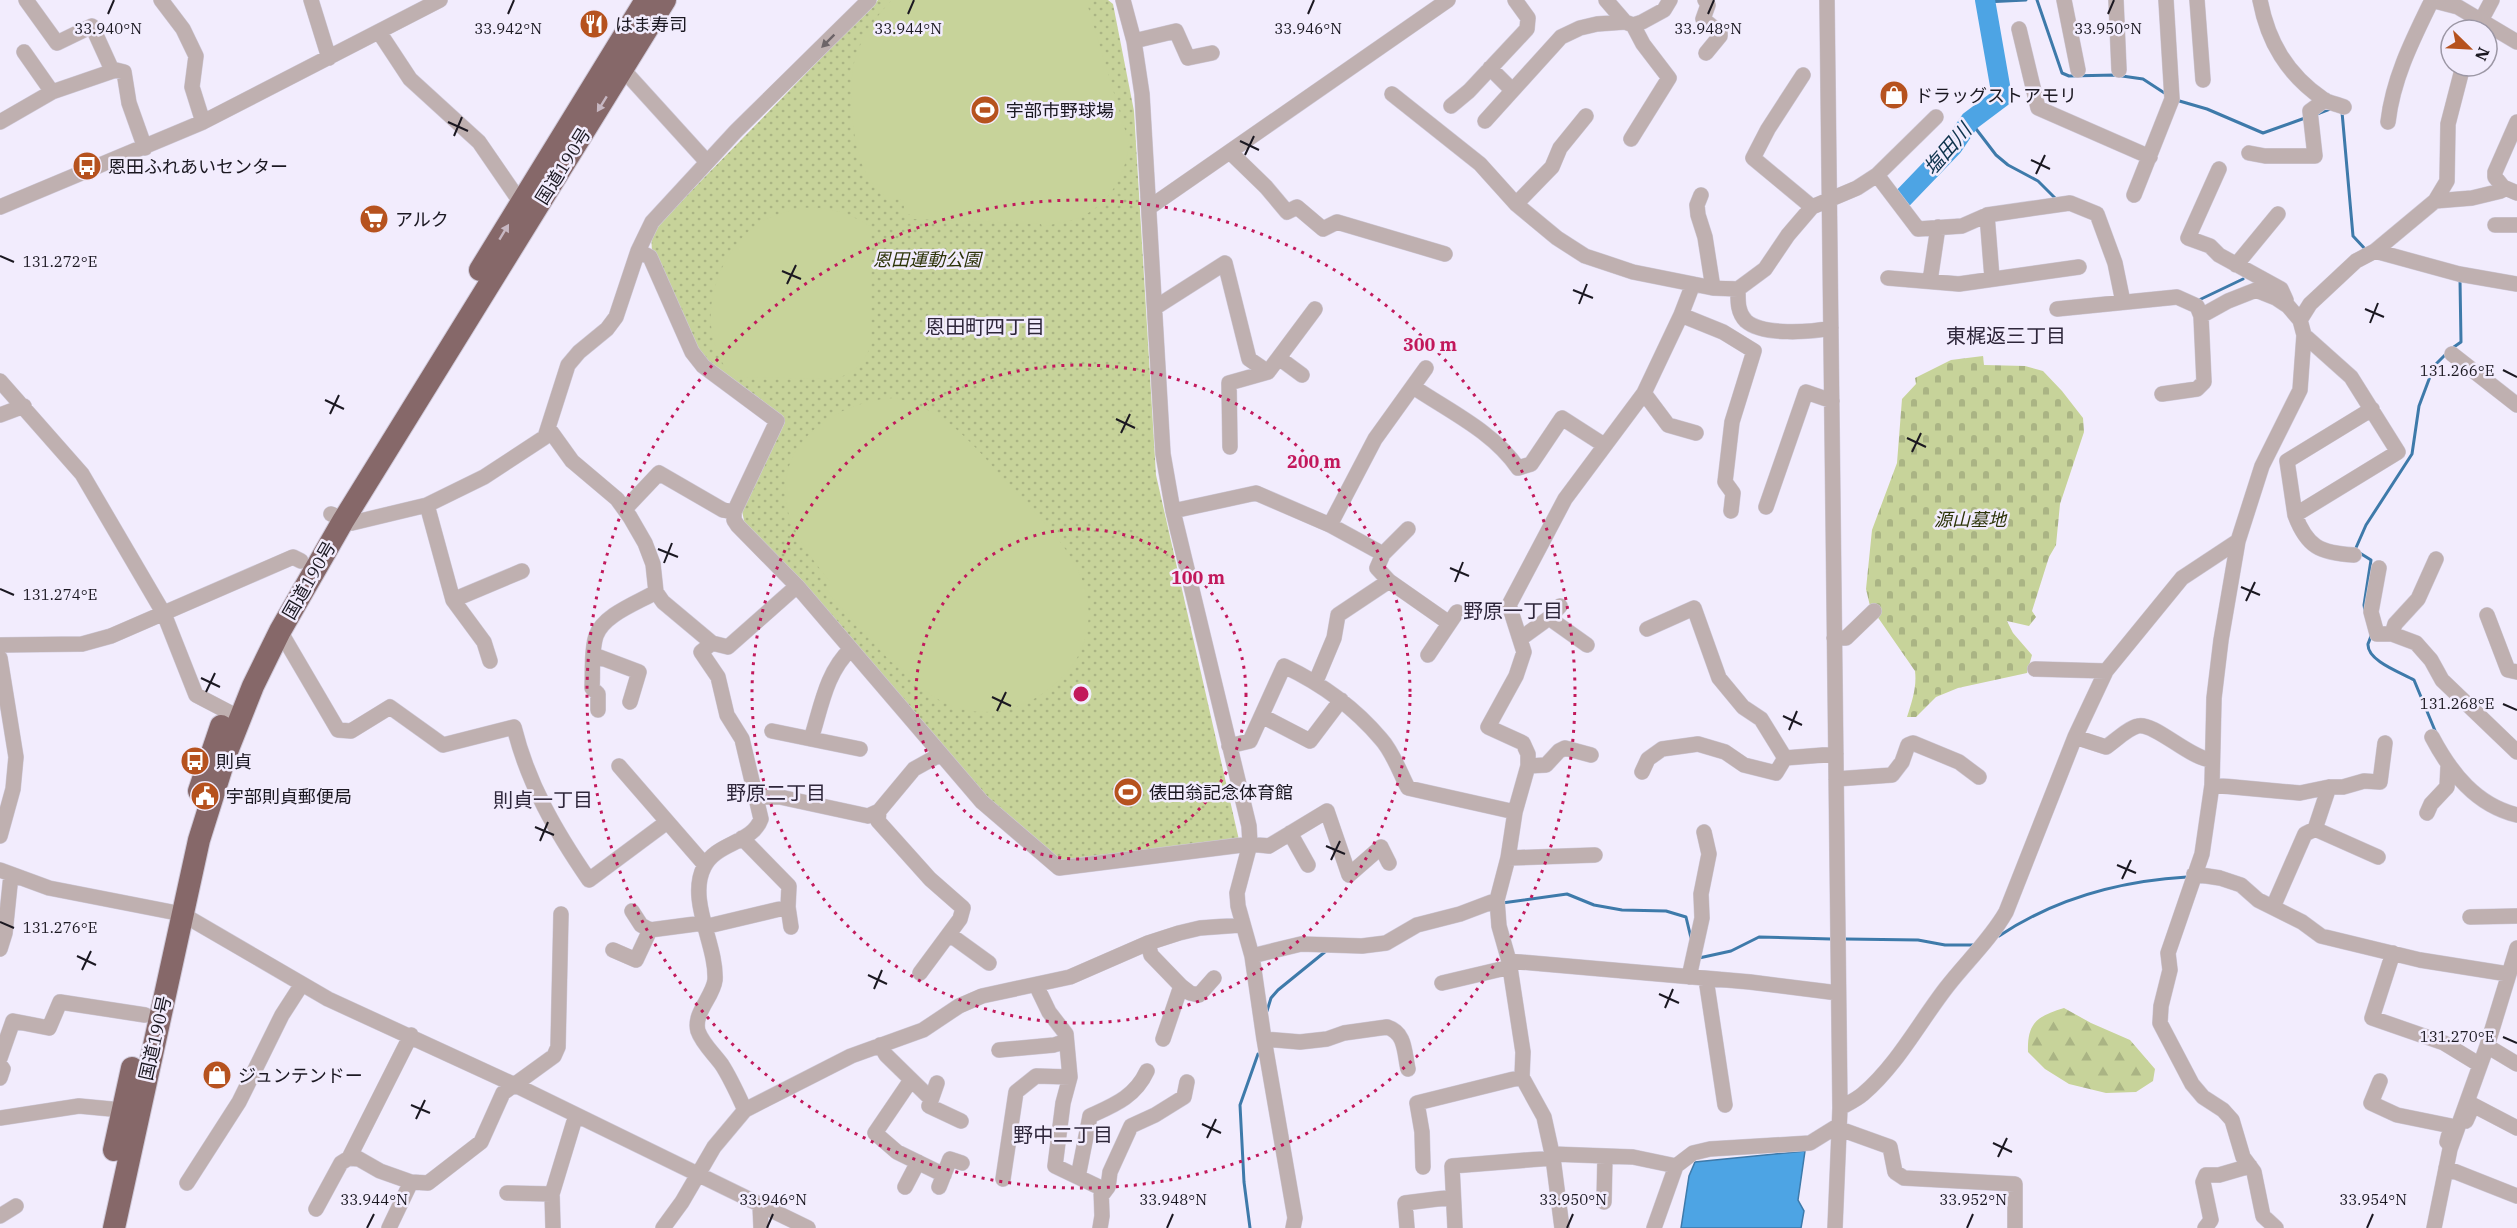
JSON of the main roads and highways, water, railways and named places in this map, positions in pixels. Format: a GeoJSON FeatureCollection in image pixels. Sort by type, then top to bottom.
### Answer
{"type":"FeatureCollection","features":[{"type":"Feature","properties":{"kind":"highway","name":"国道190号"},"geometry":{"type":"LineString","coordinates":[[99,1228],[122,1110],[145,1015],[199,840],[233,715],[262,633],[302,561],[337,517],[617,63],[646,0]]}},
{"type":"Feature","properties":{"kind":"highway","name":"国道190号"},"geometry":{"type":"LineString","coordinates":[[233,715],[337,517],[521,203],[617,63],[665,0]]}},
{"type":"Feature","properties":{"kind":"highway","name":"国道190号"},"geometry":{"type":"LineString","coordinates":[[114,1228],[175,912]]}},
{"type":"Feature","properties":{"kind":"water"},"geometry":{"type":"Polygon","coordinates":[[[1805,1151],[1798,1200],[1804,1211],[1801,1228],[1681,1228],[1689,1176],[1695,1162],[1805,1151]]]}},
{"type":"Feature","properties":{"kind":"waterway","name":"塩田川"},"geometry":{"type":"LineString","coordinates":[[1903,198],[1953,146],[1970,121],[2002,97],[1985,0]]}},
{"type":"Feature","properties":{"kind":"waterway"},"geometry":{"type":"LineString","coordinates":[[1985,2],[2026,0]]}},
{"type":"Feature","properties":{"kind":"waterway"},"geometry":{"type":"LineString","coordinates":[[2037,0],[2062,73],[2069,76],[2115,75],[2143,79],[2166,94]]}},
{"type":"Feature","properties":{"kind":"waterway"},"geometry":{"type":"LineString","coordinates":[[2176,100],[2207,109],[2263,133],[2305,118]]}},
{"type":"Feature","properties":{"kind":"waterway"},"geometry":{"type":"LineString","coordinates":[[2317,114],[2330,109]]}},
{"type":"Feature","properties":{"kind":"waterway"},"geometry":{"type":"LineString","coordinates":[[2342,112],[2353,236],[2366,250]]}},
{"type":"Feature","properties":{"kind":"waterway"},"geometry":{"type":"LineString","coordinates":[[1970,121],[1996,155],[2008,165],[2038,181],[2056,199]]}},
{"type":"Feature","properties":{"kind":"waterway"},"geometry":{"type":"LineString","coordinates":[[2199,300],[2243,279]]}},
{"type":"Feature","properties":{"kind":"waterway"},"geometry":{"type":"LineString","coordinates":[[2451,349],[2461,342],[2460,280]]}},
{"type":"Feature","properties":{"kind":"waterway"},"geometry":{"type":"LineString","coordinates":[[2365,611],[2371,560],[2355,550],[2366,525],[2412,454],[2419,406],[2434,366],[2446,354]]}},
{"type":"Feature","properties":{"kind":"waterway"},"geometry":{"type":"LineString","coordinates":[[2371,634],[2368,644],[2373,656],[2386,666],[2414,680],[2436,733]]}},
{"type":"Feature","properties":{"kind":"waterway"},"geometry":{"type":"LineString","coordinates":[[1999,936],[2043,911],[2089,894],[2113,887],[2187,877]]}},
{"type":"Feature","properties":{"kind":"waterway"},"geometry":{"type":"LineString","coordinates":[[1502,903],[1567,894],[1594,905],[1622,910],[1666,911],[1686,917],[1691,938]]}},
{"type":"Feature","properties":{"kind":"waterway"},"geometry":{"type":"LineString","coordinates":[[1699,958],[1731,951],[1759,937],[1831,939]]}},
{"type":"Feature","properties":{"kind":"waterway"},"geometry":{"type":"LineString","coordinates":[[1846,939],[1918,940],[1945,945],[1974,945]]}},
{"type":"Feature","properties":{"kind":"waterway"},"geometry":{"type":"LineString","coordinates":[[1267,1011],[1271,998],[1278,990],[1326,951]]}},
{"type":"Feature","properties":{"kind":"waterway"},"geometry":{"type":"LineString","coordinates":[[1250,1228],[1244,1182],[1240,1105],[1258,1054]]}},
{"type":"Feature","properties":{"kind":"place","name":"はま寿司"},"geometry":{"type":"Point","coordinates":[594,24]}},
{"type":"Feature","properties":{"kind":"place","name":"ドラッグストアモリ"},"geometry":{"type":"Point","coordinates":[1894,95]}},
{"type":"Feature","properties":{"kind":"place","name":"宇部市野球場"},"geometry":{"type":"Point","coordinates":[985,110]}},
{"type":"Feature","properties":{"kind":"place","name":"恩田ふれあいセンター"},"geometry":{"type":"Point","coordinates":[87,166]}},
{"type":"Feature","properties":{"kind":"place","name":"アルク"},"geometry":{"type":"Point","coordinates":[374,219]}},
{"type":"Feature","properties":{"kind":"place","name":"則貞"},"geometry":{"type":"Point","coordinates":[195,761]}},
{"type":"Feature","properties":{"kind":"place","name":"俵田翁記念体育館"},"geometry":{"type":"Point","coordinates":[1128,792]}},
{"type":"Feature","properties":{"kind":"place","name":"宇部則貞郵便局"},"geometry":{"type":"Point","coordinates":[205,796]}},
{"type":"Feature","properties":{"kind":"place","name":"ジュンテンドー"},"geometry":{"type":"Point","coordinates":[217,1075]}},
{"type":"Feature","properties":{"kind":"district","name":"恩田町四丁目"},"geometry":{"type":"Point","coordinates":[985,326]}},
{"type":"Feature","properties":{"kind":"district","name":"東梶返三丁目"},"geometry":{"type":"Point","coordinates":[2006,335]}},
{"type":"Feature","properties":{"kind":"district","name":"野原一丁目"},"geometry":{"type":"Point","coordinates":[1513,610]}},
{"type":"Feature","properties":{"kind":"district","name":"野原二丁目"},"geometry":{"type":"Point","coordinates":[776,792]}},
{"type":"Feature","properties":{"kind":"district","name":"則貞一丁目"},"geometry":{"type":"Point","coordinates":[543,799]}},
{"type":"Feature","properties":{"kind":"district","name":"野中二丁目"},"geometry":{"type":"Point","coordinates":[1063,1134]}},
{"type":"Feature","properties":{"kind":"park label","name":"恩田運動公園"},"geometry":{"type":"Point","coordinates":[927,259]}},
{"type":"Feature","properties":{"kind":"park label","name":"源山墓地"},"geometry":{"type":"Point","coordinates":[1970,519]}}]}
